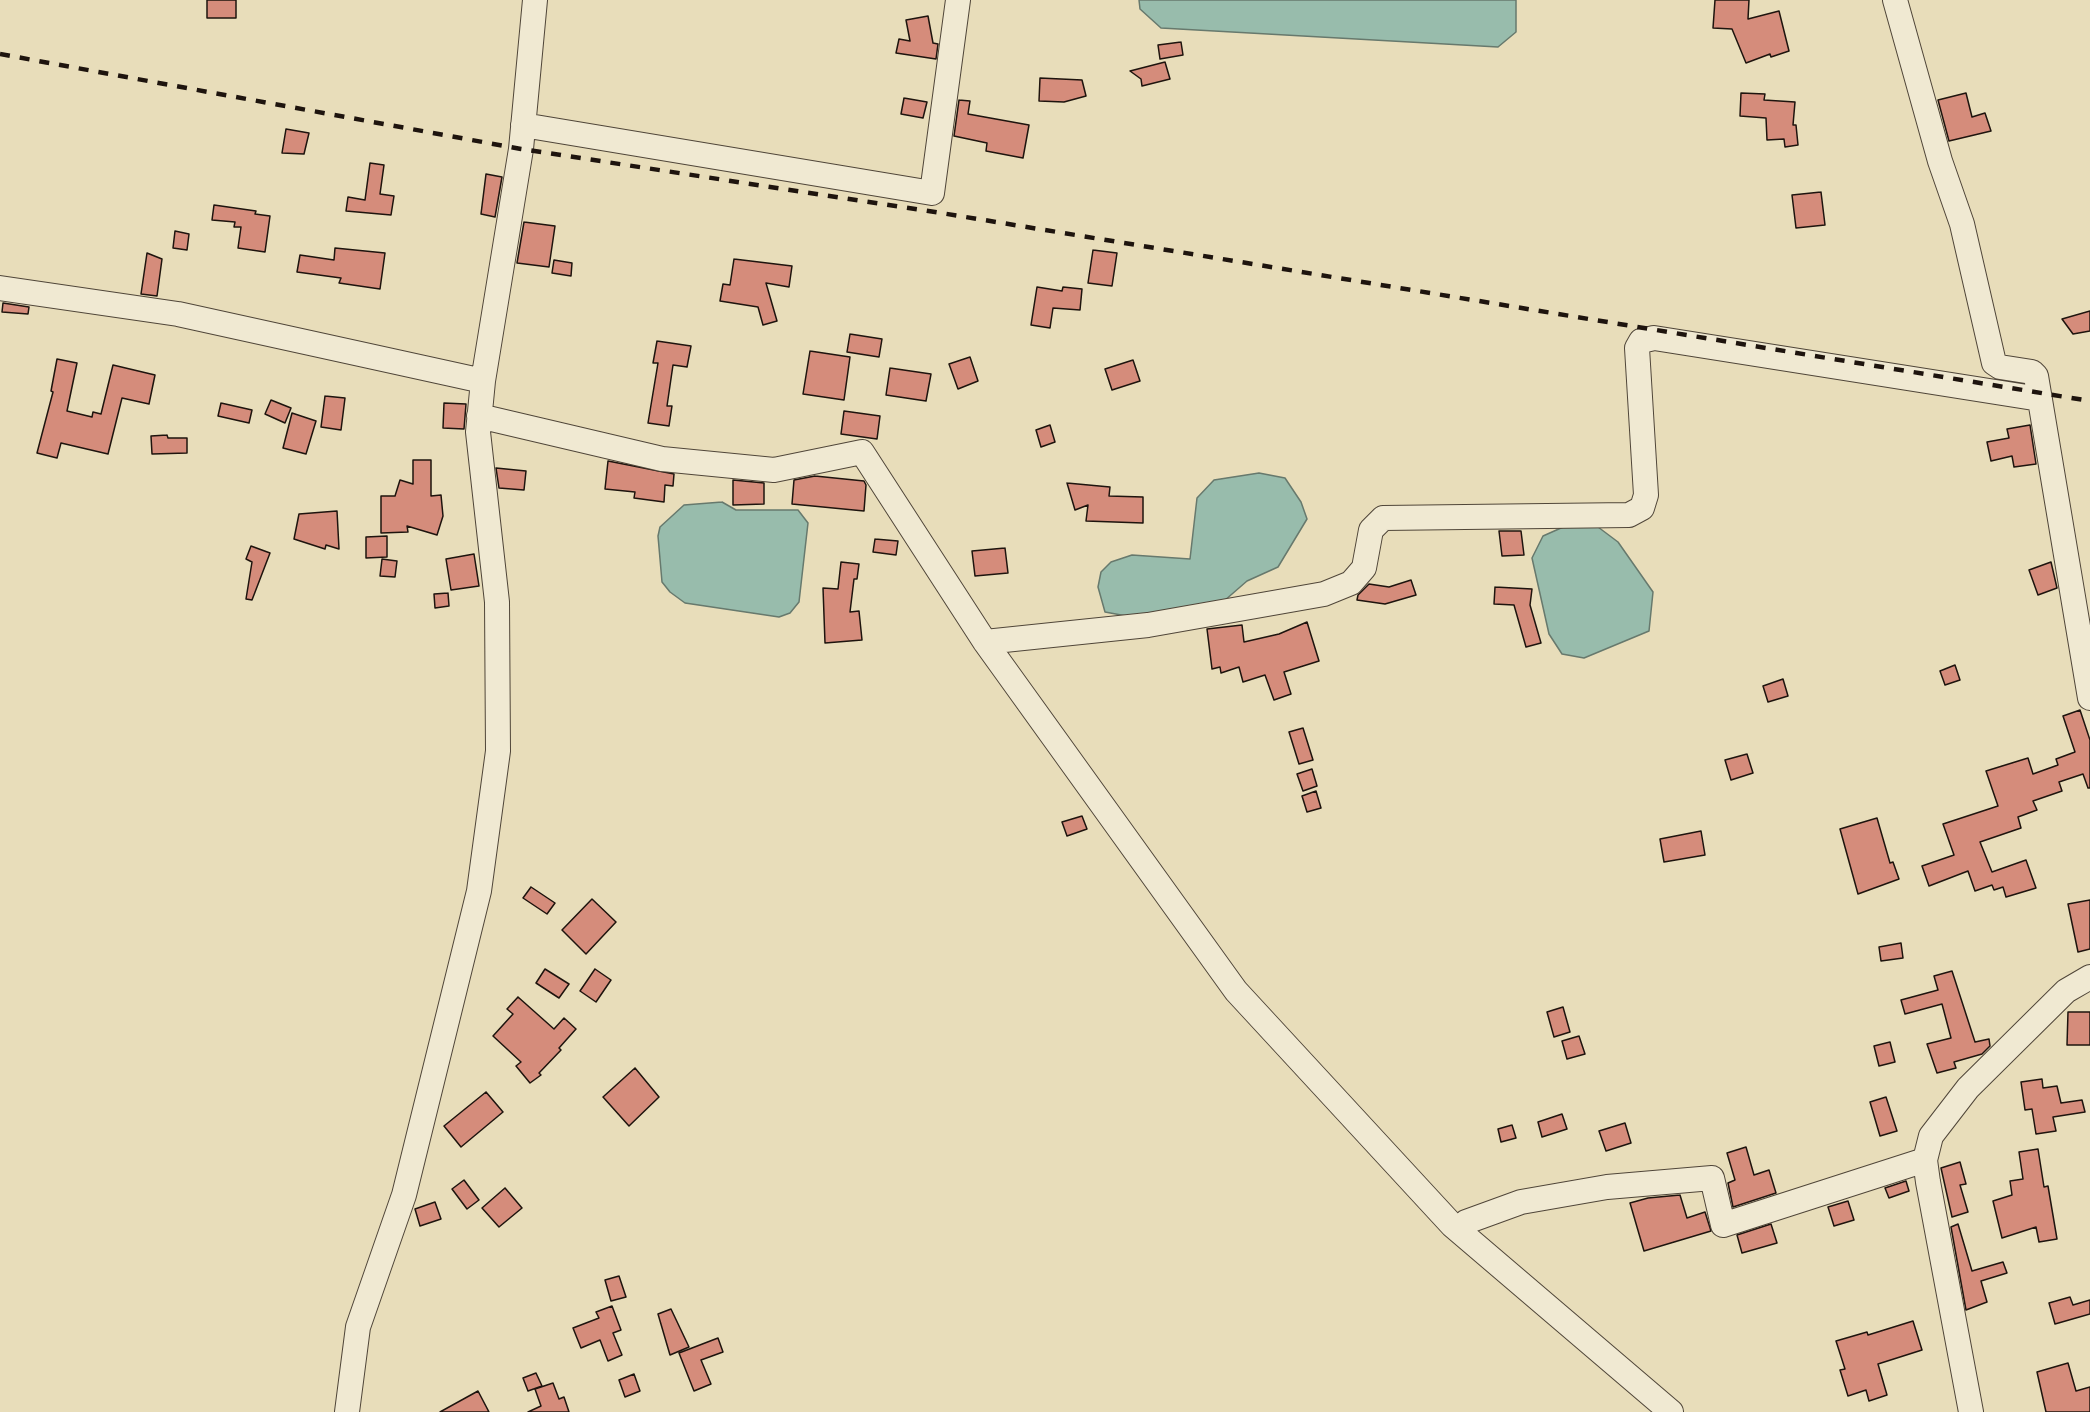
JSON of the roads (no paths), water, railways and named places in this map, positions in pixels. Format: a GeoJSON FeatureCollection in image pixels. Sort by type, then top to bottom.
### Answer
{"type":"FeatureCollection","features":[{"type":"Feature","properties":{"kind":"street"},"geometry":{"type":"LineString","coordinates":[[347,1412],[358,1328],[404,1195],[479,891],[498,751],[497,602],[478,432],[483,381],[523,125],[535,0]]}},
{"type":"Feature","properties":{"kind":"street"},"geometry":{"type":"LineString","coordinates":[[523,125],[932,193],[958,0]]}},
{"type":"Feature","properties":{"kind":"street"},"geometry":{"type":"LineString","coordinates":[[1895,0],[1940,161],[1962,224],[1994,363],[2000,367],[2032,372],[2036,376],[2090,698]]}},
{"type":"Feature","properties":{"kind":"street"},"geometry":{"type":"LineString","coordinates":[[0,288],[178,314],[483,381]]}},
{"type":"Feature","properties":{"kind":"street"},"geometry":{"type":"LineString","coordinates":[[985,642],[1148,625],[1324,594],[1352,583],[1364,568],[1371,530],[1383,518],[1629,515],[1642,508],[1646,495],[1637,348],[1641,341],[1654,338],[2040,399]]}},
{"type":"Feature","properties":{"kind":"street"},"geometry":{"type":"LineString","coordinates":[[479,416],[662,459],[774,470],[862,452],[985,642],[1236,991],[1452,1225],[1671,1412]]}},
{"type":"Feature","properties":{"kind":"street"},"geometry":{"type":"LineString","coordinates":[[1971,1412],[1925,1160],[1931,1136],[1968,1088],[2066,991],[2090,977]]}},
{"type":"Feature","properties":{"kind":"street"},"geometry":{"type":"LineString","coordinates":[[1466,1222],[1521,1202],[1607,1188],[1712,1178],[1723,1225],[1925,1160]]}},
{"type":"Feature","properties":{"kind":"railway"},"geometry":{"type":"LineString","coordinates":[[0,54],[521,149],[935,212],[2090,401]]}}]}
